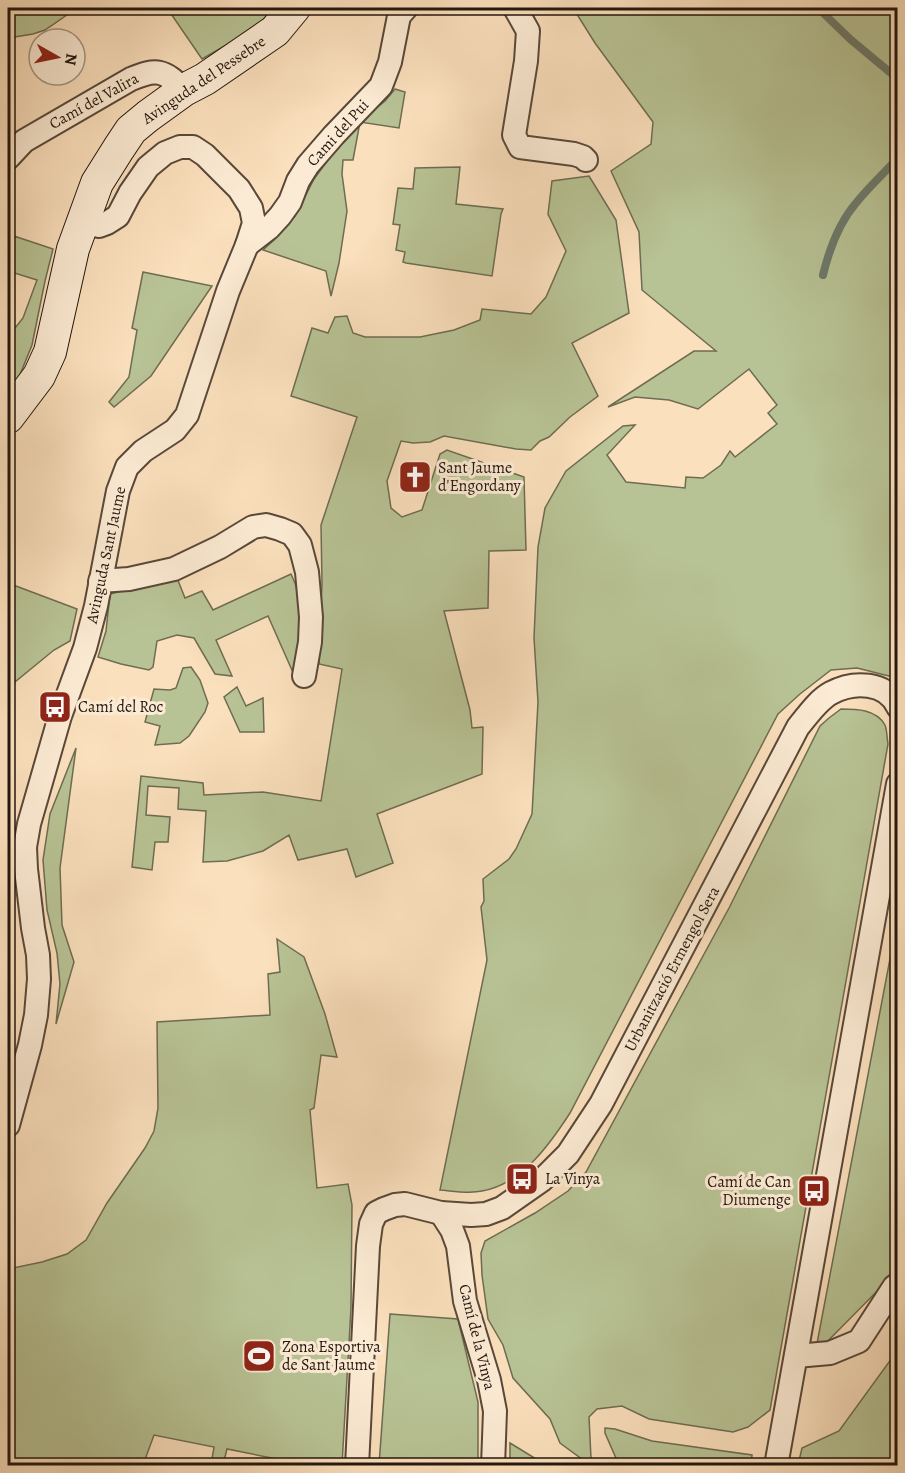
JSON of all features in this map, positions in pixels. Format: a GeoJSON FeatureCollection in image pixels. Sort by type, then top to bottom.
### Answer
{"type":"FeatureCollection","features":[{"type":"Feature","properties":{"kind":"main road","name":"Avinguda del Pessebre"},"geometry":{"type":"LineString","coordinates":[[8,417],[39,376],[50,352],[73,249],[82,223],[97,183],[131,130],[184,90],[205,79],[275,31],[294,8]]}},
{"type":"Feature","properties":{"kind":"street","name":"Cami del Pui"},"geometry":{"type":"LineString","coordinates":[[247,245],[280,216],[290,202],[298,181],[308,165],[381,86],[390,62],[399,16],[406,8]]}},
{"type":"Feature","properties":{"kind":"street"},"geometry":{"type":"LineString","coordinates":[[515,8],[528,31],[526,61],[514,135],[520,147],[574,154],[586,160]]}},
{"type":"Feature","properties":{"kind":"street","name":"Camí del Valira"},"geometry":{"type":"LineString","coordinates":[[8,158],[24,141],[144,74],[157,72],[170,77],[184,90]]}},
{"type":"Feature","properties":{"kind":"street","name":"Avinguda Sant Jaume"},"geometry":{"type":"LineString","coordinates":[[8,1125],[30,1045],[36,1015],[39,979],[38,955],[26,869],[28,824],[96,606],[118,491],[127,467],[143,451],[175,429],[187,415],[228,291],[254,223],[251,208],[239,189],[206,155],[193,147],[180,147],[165,153],[148,167],[118,216],[99,226],[82,223]]}},
{"type":"Feature","properties":{"kind":"street"},"geometry":{"type":"LineString","coordinates":[[100,581],[129,579],[174,569],[220,548],[253,527],[266,525],[286,531],[300,546],[307,572],[311,617],[310,642],[304,676]]}},
{"type":"Feature","properties":{"kind":"street","name":"Urbanització Ermengol Sera"},"geometry":{"type":"LineString","coordinates":[[357,1466],[370,1224],[376,1213],[405,1204],[441,1213],[486,1214],[502,1208],[542,1180],[568,1154],[601,1104],[798,727],[813,708],[830,693],[850,686],[867,685],[882,689],[895,700],[897,707]]}},
{"type":"Feature","properties":{"kind":"street"},"geometry":{"type":"LineString","coordinates":[[776,1466],[897,784]]}},
{"type":"Feature","properties":{"kind":"street","name":"Camí de la Vinya"},"geometry":{"type":"LineString","coordinates":[[441,1213],[452,1230],[458,1246],[465,1301],[489,1380],[495,1412],[493,1466]]}},
{"type":"Feature","properties":{"kind":"street"},"geometry":{"type":"LineString","coordinates":[[796,1356],[830,1353],[859,1341],[897,1284]]}},
{"type":"Feature","properties":{"kind":"green space"},"geometry":{"type":"Polygon","coordinates":[[[8,8],[77,8],[49,27],[27,27],[27,35],[8,38],[8,8]]]}},
{"type":"Feature","properties":{"kind":"green space"},"geometry":{"type":"Polygon","coordinates":[[[167,8],[273,8],[256,28],[202,59],[167,8]]]}},
{"type":"Feature","properties":{"kind":"green space"},"geometry":{"type":"Polygon","coordinates":[[[573,8],[897,8],[897,678],[857,668],[831,670],[778,714],[570,1113],[553,1137],[534,1161],[510,1180],[496,1187],[472,1192],[440,1190],[487,960],[481,907],[484,901],[483,879],[509,859],[532,814],[538,702],[534,638],[538,547],[545,508],[566,471],[623,426],[635,425],[607,455],[626,482],[685,488],[686,477],[703,478],[721,465],[730,451],[735,457],[777,424],[768,413],[777,405],[749,369],[698,409],[669,400],[635,397],[608,407],[694,351],[716,351],[642,290],[639,232],[611,171],[651,144],[653,122],[595,43],[573,8]]]}},
{"type":"Feature","properties":{"kind":"green space"},"geometry":{"type":"Polygon","coordinates":[[[395,89],[405,92],[399,128],[360,122],[353,160],[343,160],[342,174],[347,211],[331,296],[326,271],[263,250],[295,216],[314,179],[339,145],[360,121],[385,101],[395,89]]]}},
{"type":"Feature","properties":{"kind":"green space"},"geometry":{"type":"Polygon","coordinates":[[[460,167],[456,204],[503,209],[492,276],[406,263],[403,262],[405,252],[396,250],[400,225],[393,224],[398,188],[413,189],[415,168],[460,167]]]}},
{"type":"Feature","properties":{"kind":"green space"},"geometry":{"type":"Polygon","coordinates":[[[589,176],[616,220],[629,313],[572,343],[598,396],[531,450],[444,436],[430,442],[401,441],[387,481],[391,508],[402,517],[422,510],[440,454],[447,450],[524,477],[526,550],[489,551],[488,608],[444,611],[470,710],[472,728],[483,727],[482,774],[377,814],[393,863],[356,877],[347,849],[298,860],[289,835],[263,851],[227,861],[203,862],[206,811],[178,809],[179,788],[148,786],[146,815],[170,817],[168,842],[155,842],[152,870],[132,867],[141,776],[203,783],[204,795],[263,792],[321,801],[342,669],[319,664],[322,583],[321,525],[357,417],[291,396],[312,328],[328,333],[335,317],[347,316],[353,333],[365,337],[420,337],[454,330],[480,320],[482,309],[531,314],[546,297],[566,251],[548,214],[552,181],[589,176]]]}},
{"type":"Feature","properties":{"kind":"green space"},"geometry":{"type":"Polygon","coordinates":[[[14,236],[53,249],[32,345],[19,377],[8,390],[8,337],[23,318],[37,280],[8,271],[14,236]]]}},
{"type":"Feature","properties":{"kind":"green space"},"geometry":{"type":"Polygon","coordinates":[[[143,272],[212,286],[151,376],[114,407],[109,402],[129,377],[137,330],[132,328],[143,272]]]}},
{"type":"Feature","properties":{"kind":"green space"},"geometry":{"type":"Polygon","coordinates":[[[291,574],[299,598],[300,611],[300,638],[295,677],[268,616],[216,640],[232,676],[215,674],[194,638],[177,635],[157,641],[153,667],[149,670],[98,657],[106,631],[110,594],[177,578],[185,598],[202,591],[213,610],[291,574]]]}},
{"type":"Feature","properties":{"kind":"green space"},"geometry":{"type":"Polygon","coordinates":[[[8,583],[77,609],[70,641],[54,650],[15,682],[8,700],[8,583]]]}},
{"type":"Feature","properties":{"kind":"green space"},"geometry":{"type":"Polygon","coordinates":[[[191,667],[200,680],[208,703],[205,712],[189,736],[180,743],[155,745],[160,726],[145,722],[154,689],[176,688],[183,668],[191,667]]]}},
{"type":"Feature","properties":{"kind":"green space"},"geometry":{"type":"Polygon","coordinates":[[[237,687],[246,706],[263,698],[264,732],[240,732],[224,697],[237,687]]]}},
{"type":"Feature","properties":{"kind":"green space"},"geometry":{"type":"Polygon","coordinates":[[[841,709],[865,711],[876,716],[885,725],[888,744],[770,1410],[748,1427],[733,1432],[649,1419],[622,1406],[597,1409],[589,1417],[591,1458],[586,1462],[560,1443],[550,1419],[513,1378],[503,1345],[488,1319],[481,1253],[485,1241],[535,1213],[568,1191],[586,1172],[729,908],[820,726],[841,709]]]}},
{"type":"Feature","properties":{"kind":"green space"},"geometry":{"type":"Polygon","coordinates":[[[76,748],[60,868],[62,925],[74,962],[56,1024],[60,984],[57,953],[47,910],[43,860],[50,814],[76,748]]]}},
{"type":"Feature","properties":{"kind":"green space"},"geometry":{"type":"Polygon","coordinates":[[[897,922],[897,1271],[815,1354],[897,922]]]}},
{"type":"Feature","properties":{"kind":"green space"},"geometry":{"type":"Polygon","coordinates":[[[277,939],[304,957],[325,1014],[337,1057],[321,1055],[314,1108],[310,1110],[317,1188],[348,1184],[352,1205],[351,1308],[342,1465],[307,1465],[227,1449],[223,1465],[211,1465],[214,1447],[154,1435],[143,1465],[8,1465],[8,1269],[67,1254],[86,1240],[107,1203],[145,1148],[154,1131],[158,1108],[157,1022],[270,1015],[268,974],[280,972],[277,939]]]}},
{"type":"Feature","properties":{"kind":"green space"},"geometry":{"type":"Polygon","coordinates":[[[390,1314],[458,1319],[478,1402],[478,1465],[379,1465],[390,1314]]]}},
{"type":"Feature","properties":{"kind":"green space"},"geometry":{"type":"Polygon","coordinates":[[[897,1351],[897,1465],[798,1465],[802,1448],[839,1431],[897,1351]]]}},
{"type":"Feature","properties":{"kind":"green space"},"geometry":{"type":"Polygon","coordinates":[[[605,1428],[652,1441],[752,1455],[751,1465],[619,1465],[605,1428]]]}},
{"type":"Feature","properties":{"kind":"green space"},"geometry":{"type":"Polygon","coordinates":[[[510,1443],[546,1465],[510,1465],[510,1443]]]}},
{"type":"Feature","properties":{"kind":"waterway"},"geometry":{"type":"LineString","coordinates":[[818,8],[850,39],[898,79]]}},
{"type":"Feature","properties":{"kind":"waterway"},"geometry":{"type":"LineString","coordinates":[[823,275],[840,228],[850,211],[898,158]]}},
{"type":"Feature","properties":{"kind":"place","name":"Sant Jaume d'Engordany"},"geometry":{"type":"Point","coordinates":[415,477]}},
{"type":"Feature","properties":{"kind":"place","name":"Camí del Roc"},"geometry":{"type":"Point","coordinates":[55,707]}},
{"type":"Feature","properties":{"kind":"place","name":"La Vinya"},"geometry":{"type":"Point","coordinates":[522,1179]}},
{"type":"Feature","properties":{"kind":"place","name":"Camí de Can Diumenge"},"geometry":{"type":"Point","coordinates":[814,1191]}},
{"type":"Feature","properties":{"kind":"place","name":"Zona Esportiva de Sant Jaume"},"geometry":{"type":"Point","coordinates":[259,1356]}}]}
